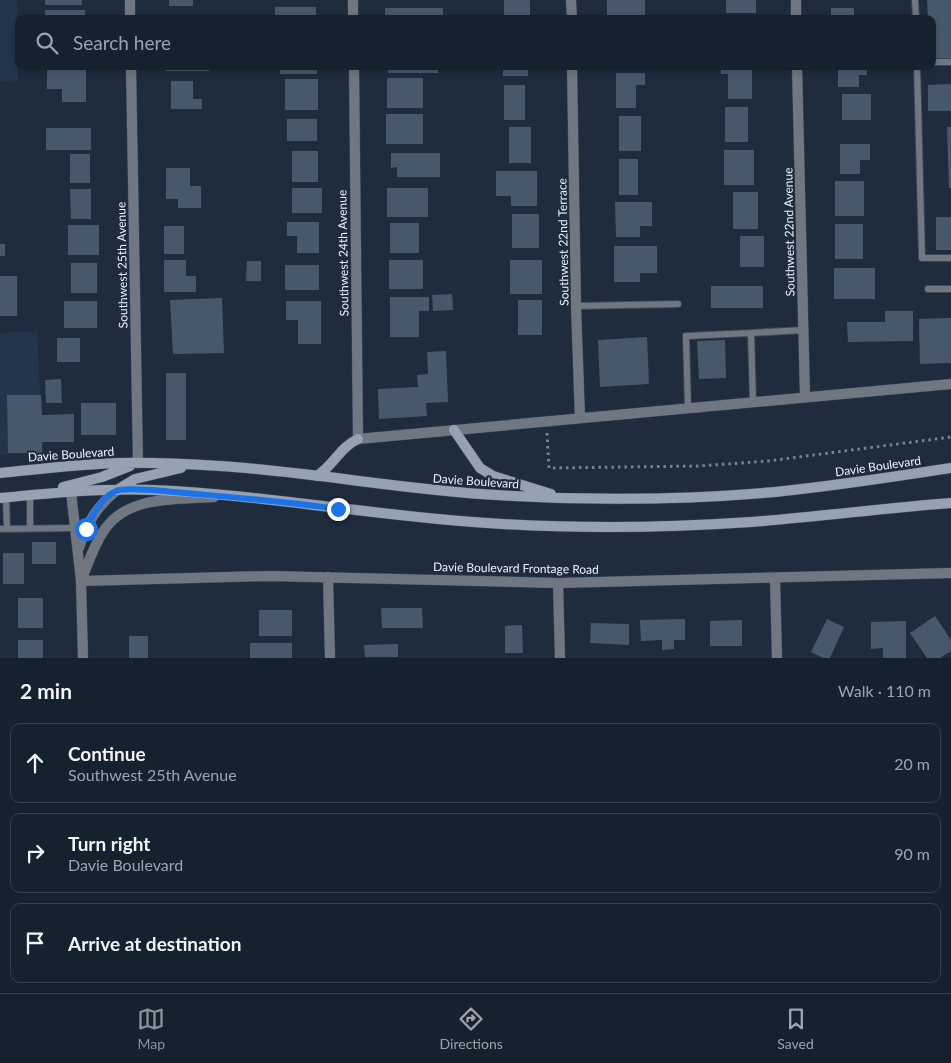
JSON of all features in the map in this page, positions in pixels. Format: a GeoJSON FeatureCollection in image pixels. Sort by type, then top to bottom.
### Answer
{"type":"FeatureCollection","features":[{"type":"Feature","properties":{"kind":"main road"},"geometry":{"type":"LineString","coordinates":[[454,430],[476,464],[485,472],[566,499]]}},
{"type":"Feature","properties":{"kind":"main road"},"geometry":{"type":"LineString","coordinates":[[317,476],[332,464],[347,445],[358,439]]}},
{"type":"Feature","properties":{"kind":"main road"},"geometry":{"type":"LineString","coordinates":[[32,495],[97,479],[138,463]]}},
{"type":"Feature","properties":{"kind":"main road","name":"Davie Boulevard"},"geometry":{"type":"LineString","coordinates":[[0,473],[96,464],[197,465],[245,468],[470,494],[566,499],[719,496],[834,485],[951,468]]}},
{"type":"Feature","properties":{"kind":"main road"},"geometry":{"type":"LineString","coordinates":[[117,490],[140,478],[197,465]]}},
{"type":"Feature","properties":{"kind":"main road"},"geometry":{"type":"LineString","coordinates":[[3,498],[71,492],[154,490],[487,523],[575,527],[663,526],[748,522],[951,503]]}},
{"type":"Feature","properties":{"kind":"street"},"geometry":{"type":"LineString","coordinates":[[130,0],[130,15]]}},
{"type":"Feature","properties":{"kind":"street"},"geometry":{"type":"LineString","coordinates":[[353,0],[353,15]]}},
{"type":"Feature","properties":{"kind":"street"},"geometry":{"type":"LineString","coordinates":[[571,0],[572,15]]}},
{"type":"Feature","properties":{"kind":"street"},"geometry":{"type":"LineString","coordinates":[[796,0],[796,15]]}},
{"type":"Feature","properties":{"kind":"street","name":"Southwest 25th Avenue"},"geometry":{"type":"LineString","coordinates":[[131,70],[138,463]]}},
{"type":"Feature","properties":{"kind":"street","name":"Southwest 24th Avenue"},"geometry":{"type":"LineString","coordinates":[[354,70],[358,439]]}},
{"type":"Feature","properties":{"kind":"street","name":"Southwest 22nd Terrace"},"geometry":{"type":"LineString","coordinates":[[572,70],[580,418]]}},
{"type":"Feature","properties":{"kind":"street","name":"Southwest 22nd Avenue"},"geometry":{"type":"LineString","coordinates":[[797,70],[805,397]]}},
{"type":"Feature","properties":{"kind":"street"},"geometry":{"type":"LineString","coordinates":[[358,439],[951,384]]}},
{"type":"Feature","properties":{"kind":"street"},"geometry":{"type":"LineString","coordinates":[[78,552],[93,514],[117,490]]}},
{"type":"Feature","properties":{"kind":"street"},"geometry":{"type":"LineString","coordinates":[[71,492],[81,582],[83,658]]}},
{"type":"Feature","properties":{"kind":"street"},"geometry":{"type":"LineString","coordinates":[[81,582],[104,530],[123,511],[147,502],[224,496]]}},
{"type":"Feature","properties":{"kind":"street","name":"Davie Boulevard Frontage Road"},"geometry":{"type":"LineString","coordinates":[[81,582],[269,576],[558,583],[951,573]]}},
{"type":"Feature","properties":{"kind":"street"},"geometry":{"type":"LineString","coordinates":[[328,577],[330,658]]}},
{"type":"Feature","properties":{"kind":"street"},"geometry":{"type":"LineString","coordinates":[[775,578],[777,658]]}},
{"type":"Feature","properties":{"kind":"street"},"geometry":{"type":"LineString","coordinates":[[558,583],[560,658]]}},
{"type":"Feature","properties":{"kind":"lane"},"geometry":{"type":"LineString","coordinates":[[916,0],[916,15]]}},
{"type":"Feature","properties":{"kind":"lane"},"geometry":{"type":"LineString","coordinates":[[936,62],[951,62]]}},
{"type":"Feature","properties":{"kind":"lane"},"geometry":{"type":"LineString","coordinates":[[917,70],[922,258],[951,258]]}},
{"type":"Feature","properties":{"kind":"lane"},"geometry":{"type":"LineString","coordinates":[[928,289],[951,289]]}},
{"type":"Feature","properties":{"kind":"lane"},"geometry":{"type":"LineString","coordinates":[[576,306],[678,304]]}},
{"type":"Feature","properties":{"kind":"lane"},"geometry":{"type":"LineString","coordinates":[[688,408],[686,336],[804,330]]}},
{"type":"Feature","properties":{"kind":"lane"},"geometry":{"type":"LineString","coordinates":[[750,333],[753,402]]}},
{"type":"Feature","properties":{"kind":"lane"},"geometry":{"type":"LineString","coordinates":[[30,528],[32,495]]}},
{"type":"Feature","properties":{"kind":"lane"},"geometry":{"type":"LineString","coordinates":[[3,498],[4,529],[75,528]]}},
{"type":"Feature","properties":{"kind":"path"},"geometry":{"type":"LineString","coordinates":[[546,421],[549,468],[709,466],[768,461],[951,437]]}},
{"type":"Feature","properties":{"kind":"shaded area"},"geometry":{"type":"Polygon","coordinates":[[[0,0],[17,0],[17,15],[15,15],[15,70],[18,70],[18,81],[0,82],[0,0]]]}},
{"type":"Feature","properties":{"kind":"shaded area"},"geometry":{"type":"Polygon","coordinates":[[[37,331],[43,452],[0,455],[0,333],[37,331]]]}},
{"type":"Feature","properties":{"kind":"building"},"geometry":{"type":"Polygon","coordinates":[[[45,0],[82,0],[82,5],[45,5],[45,0]]]}},
{"type":"Feature","properties":{"kind":"building"},"geometry":{"type":"Polygon","coordinates":[[[169,0],[193,0],[193,6],[169,6],[169,0]]]}},
{"type":"Feature","properties":{"kind":"building"},"geometry":{"type":"Polygon","coordinates":[[[504,0],[530,0],[530,15],[504,15],[504,0]]]}},
{"type":"Feature","properties":{"kind":"building"},"geometry":{"type":"Polygon","coordinates":[[[607,0],[645,0],[645,15],[607,15],[607,0]]]}},
{"type":"Feature","properties":{"kind":"building"},"geometry":{"type":"Polygon","coordinates":[[[726,0],[756,0],[756,13],[726,13],[726,0]]]}},
{"type":"Feature","properties":{"kind":"building"},"geometry":{"type":"Polygon","coordinates":[[[927,0],[951,0],[951,58],[936,58],[936,15],[928,15],[927,0]]]}},
{"type":"Feature","properties":{"kind":"building"},"geometry":{"type":"Polygon","coordinates":[[[275,7],[316,7],[316,15],[275,15],[275,7]]]}},
{"type":"Feature","properties":{"kind":"building"},"geometry":{"type":"Polygon","coordinates":[[[385,8],[443,8],[443,15],[385,15],[385,8]]]}},
{"type":"Feature","properties":{"kind":"building"},"geometry":{"type":"Polygon","coordinates":[[[831,8],[854,8],[854,15],[831,15],[831,8]]]}},
{"type":"Feature","properties":{"kind":"building"},"geometry":{"type":"Polygon","coordinates":[[[45,10],[85,10],[85,15],[45,15],[45,10]]]}},
{"type":"Feature","properties":{"kind":"building"},"geometry":{"type":"Polygon","coordinates":[[[47,70],[86,70],[86,102],[62,102],[62,89],[47,89],[47,70]]]}},
{"type":"Feature","properties":{"kind":"building"},"geometry":{"type":"Polygon","coordinates":[[[166,70],[209,70],[209,71],[166,70]]]}},
{"type":"Feature","properties":{"kind":"building"},"geometry":{"type":"Polygon","coordinates":[[[280,70],[317,70],[317,74],[280,74],[280,70]]]}},
{"type":"Feature","properties":{"kind":"building"},"geometry":{"type":"Polygon","coordinates":[[[388,70],[438,70],[438,73],[388,73],[388,70]]]}},
{"type":"Feature","properties":{"kind":"building"},"geometry":{"type":"Polygon","coordinates":[[[503,70],[528,70],[528,76],[503,76],[503,70]]]}},
{"type":"Feature","properties":{"kind":"building"},"geometry":{"type":"Polygon","coordinates":[[[721,70],[752,70],[752,99],[728,99],[728,74],[721,74],[721,70]]]}},
{"type":"Feature","properties":{"kind":"building"},"geometry":{"type":"Polygon","coordinates":[[[838,70],[867,70],[867,75],[859,75],[859,87],[838,87],[838,70]]]}},
{"type":"Feature","properties":{"kind":"building"},"geometry":{"type":"Polygon","coordinates":[[[616,73],[645,73],[645,85],[636,85],[636,108],[616,108],[616,73]]]}},
{"type":"Feature","properties":{"kind":"building"},"geometry":{"type":"Polygon","coordinates":[[[387,78],[423,78],[423,108],[387,108],[387,78]]]}},
{"type":"Feature","properties":{"kind":"building"},"geometry":{"type":"Polygon","coordinates":[[[285,79],[318,79],[318,110],[285,110],[285,79]]]}},
{"type":"Feature","properties":{"kind":"building"},"geometry":{"type":"Polygon","coordinates":[[[171,81],[193,81],[193,99],[202,99],[202,109],[171,109],[171,81]]]}},
{"type":"Feature","properties":{"kind":"building"},"geometry":{"type":"Polygon","coordinates":[[[951,84],[951,111],[928,111],[928,85],[951,84]]]}},
{"type":"Feature","properties":{"kind":"building"},"geometry":{"type":"Polygon","coordinates":[[[504,85],[525,85],[525,120],[504,120],[504,85]]]}},
{"type":"Feature","properties":{"kind":"building"},"geometry":{"type":"Polygon","coordinates":[[[842,94],[871,94],[871,120],[842,120],[842,94]]]}},
{"type":"Feature","properties":{"kind":"building"},"geometry":{"type":"Polygon","coordinates":[[[725,107],[748,107],[748,142],[725,142],[725,107]]]}},
{"type":"Feature","properties":{"kind":"building"},"geometry":{"type":"Polygon","coordinates":[[[386,114],[423,114],[423,144],[386,144],[386,114]]]}},
{"type":"Feature","properties":{"kind":"building"},"geometry":{"type":"Polygon","coordinates":[[[619,116],[641,116],[641,151],[619,151],[619,116]]]}},
{"type":"Feature","properties":{"kind":"building"},"geometry":{"type":"Polygon","coordinates":[[[287,119],[317,119],[317,141],[287,141],[287,119]]]}},
{"type":"Feature","properties":{"kind":"building"},"geometry":{"type":"Polygon","coordinates":[[[509,127],[531,127],[531,163],[509,163],[509,127]]]}},
{"type":"Feature","properties":{"kind":"building"},"geometry":{"type":"Polygon","coordinates":[[[947,127],[951,127],[951,188],[949,188],[947,127]]]}},
{"type":"Feature","properties":{"kind":"building"},"geometry":{"type":"Polygon","coordinates":[[[46,128],[91,128],[91,150],[46,150],[46,128]]]}},
{"type":"Feature","properties":{"kind":"building"},"geometry":{"type":"Polygon","coordinates":[[[840,144],[870,144],[870,160],[860,160],[860,174],[840,174],[840,144]]]}},
{"type":"Feature","properties":{"kind":"building"},"geometry":{"type":"Polygon","coordinates":[[[724,150],[754,150],[754,185],[724,185],[724,150]]]}},
{"type":"Feature","properties":{"kind":"building"},"geometry":{"type":"Polygon","coordinates":[[[292,151],[318,151],[318,182],[292,182],[292,151]]]}},
{"type":"Feature","properties":{"kind":"building"},"geometry":{"type":"Polygon","coordinates":[[[391,153],[440,153],[440,177],[397,177],[397,167],[391,168],[391,153]]]}},
{"type":"Feature","properties":{"kind":"building"},"geometry":{"type":"Polygon","coordinates":[[[70,154],[90,154],[90,183],[70,183],[70,154]]]}},
{"type":"Feature","properties":{"kind":"building"},"geometry":{"type":"Polygon","coordinates":[[[619,159],[638,159],[638,195],[619,195],[619,159]]]}},
{"type":"Feature","properties":{"kind":"building"},"geometry":{"type":"Polygon","coordinates":[[[166,168],[190,168],[190,186],[201,186],[201,208],[178,208],[178,199],[166,199],[166,168]]]}},
{"type":"Feature","properties":{"kind":"building"},"geometry":{"type":"Polygon","coordinates":[[[496,171],[537,171],[537,206],[511,206],[511,196],[496,196],[496,171]]]}},
{"type":"Feature","properties":{"kind":"building"},"geometry":{"type":"Polygon","coordinates":[[[835,181],[864,181],[864,216],[835,216],[835,181]]]}},
{"type":"Feature","properties":{"kind":"building"},"geometry":{"type":"Polygon","coordinates":[[[292,188],[322,188],[322,213],[292,213],[292,188]]]}},
{"type":"Feature","properties":{"kind":"building"},"geometry":{"type":"Polygon","coordinates":[[[387,188],[428,188],[428,217],[387,217],[387,188]]]}},
{"type":"Feature","properties":{"kind":"building"},"geometry":{"type":"Polygon","coordinates":[[[70,189],[91,189],[91,219],[71,219],[70,189]]]}},
{"type":"Feature","properties":{"kind":"building"},"geometry":{"type":"Polygon","coordinates":[[[733,192],[758,192],[758,229],[733,229],[733,192]]]}},
{"type":"Feature","properties":{"kind":"building"},"geometry":{"type":"Polygon","coordinates":[[[615,202],[652,202],[652,226],[640,226],[640,237],[616,237],[615,202]]]}},
{"type":"Feature","properties":{"kind":"building"},"geometry":{"type":"Polygon","coordinates":[[[512,214],[539,214],[539,248],[512,248],[512,214]]]}},
{"type":"Feature","properties":{"kind":"building"},"geometry":{"type":"Polygon","coordinates":[[[936,217],[951,217],[951,250],[936,250],[936,217]]]}},
{"type":"Feature","properties":{"kind":"building"},"geometry":{"type":"Polygon","coordinates":[[[287,222],[319,222],[319,253],[297,253],[297,236],[287,236],[287,222]]]}},
{"type":"Feature","properties":{"kind":"building"},"geometry":{"type":"Polygon","coordinates":[[[390,223],[419,223],[419,253],[390,253],[390,223]]]}},
{"type":"Feature","properties":{"kind":"building"},"geometry":{"type":"Polygon","coordinates":[[[835,224],[863,224],[863,259],[835,259],[835,224]]]}},
{"type":"Feature","properties":{"kind":"building"},"geometry":{"type":"Polygon","coordinates":[[[68,225],[99,225],[99,255],[68,255],[68,225]]]}},
{"type":"Feature","properties":{"kind":"building"},"geometry":{"type":"Polygon","coordinates":[[[164,226],[184,226],[184,254],[164,254],[164,226]]]}},
{"type":"Feature","properties":{"kind":"building"},"geometry":{"type":"Polygon","coordinates":[[[740,236],[764,236],[764,267],[740,267],[740,236]]]}},
{"type":"Feature","properties":{"kind":"building"},"geometry":{"type":"Polygon","coordinates":[[[0,244],[5,244],[5,256],[0,256],[0,244]]]}},
{"type":"Feature","properties":{"kind":"building"},"geometry":{"type":"Polygon","coordinates":[[[614,246],[657,246],[657,273],[640,273],[640,282],[614,282],[614,246]]]}},
{"type":"Feature","properties":{"kind":"building"},"geometry":{"type":"Polygon","coordinates":[[[164,260],[186,260],[186,276],[196,276],[196,292],[164,292],[164,260]]]}},
{"type":"Feature","properties":{"kind":"building"},"geometry":{"type":"Polygon","coordinates":[[[389,260],[423,260],[423,289],[389,289],[389,260]]]}},
{"type":"Feature","properties":{"kind":"building"},"geometry":{"type":"Polygon","coordinates":[[[510,260],[542,260],[542,294],[510,294],[510,260]]]}},
{"type":"Feature","properties":{"kind":"building"},"geometry":{"type":"Polygon","coordinates":[[[247,261],[261,261],[261,281],[246,281],[247,261]]]}},
{"type":"Feature","properties":{"kind":"building"},"geometry":{"type":"Polygon","coordinates":[[[71,263],[97,263],[97,293],[71,293],[71,263]]]}},
{"type":"Feature","properties":{"kind":"building"},"geometry":{"type":"Polygon","coordinates":[[[285,265],[319,265],[319,290],[285,290],[285,265]]]}},
{"type":"Feature","properties":{"kind":"building"},"geometry":{"type":"Polygon","coordinates":[[[834,268],[875,268],[875,299],[834,299],[834,268]]]}},
{"type":"Feature","properties":{"kind":"building"},"geometry":{"type":"Polygon","coordinates":[[[0,276],[17,276],[17,316],[0,316],[0,276]]]}},
{"type":"Feature","properties":{"kind":"building"},"geometry":{"type":"Polygon","coordinates":[[[711,286],[763,286],[763,308],[711,308],[711,286]]]}},
{"type":"Feature","properties":{"kind":"building"},"geometry":{"type":"Polygon","coordinates":[[[452,294],[453,310],[433,311],[432,295],[452,294]]]}},
{"type":"Feature","properties":{"kind":"building"},"geometry":{"type":"Polygon","coordinates":[[[390,297],[429,297],[429,311],[419,311],[419,337],[390,337],[390,297]]]}},
{"type":"Feature","properties":{"kind":"building"},"geometry":{"type":"Polygon","coordinates":[[[222,298],[224,353],[173,354],[170,300],[222,298]]]}},
{"type":"Feature","properties":{"kind":"building"},"geometry":{"type":"Polygon","coordinates":[[[518,300],[542,300],[542,335],[518,335],[518,300]]]}},
{"type":"Feature","properties":{"kind":"building"},"geometry":{"type":"Polygon","coordinates":[[[64,301],[97,301],[97,328],[64,328],[64,301]]]}},
{"type":"Feature","properties":{"kind":"building"},"geometry":{"type":"Polygon","coordinates":[[[286,301],[321,301],[321,344],[298,344],[298,320],[286,320],[286,301]]]}},
{"type":"Feature","properties":{"kind":"building"},"geometry":{"type":"Polygon","coordinates":[[[885,311],[913,311],[913,341],[848,342],[847,322],[885,322],[885,311]]]}},
{"type":"Feature","properties":{"kind":"building"},"geometry":{"type":"Polygon","coordinates":[[[951,318],[951,363],[920,364],[919,319],[951,318]]]}},
{"type":"Feature","properties":{"kind":"building"},"geometry":{"type":"Polygon","coordinates":[[[647,337],[649,384],[600,387],[598,340],[647,337]]]}},
{"type":"Feature","properties":{"kind":"building"},"geometry":{"type":"Polygon","coordinates":[[[57,338],[80,338],[80,362],[57,362],[57,338]]]}},
{"type":"Feature","properties":{"kind":"building"},"geometry":{"type":"Polygon","coordinates":[[[725,340],[726,378],[699,379],[697,341],[725,340]]]}},
{"type":"Feature","properties":{"kind":"building"},"geometry":{"type":"Polygon","coordinates":[[[446,351],[448,402],[426,403],[427,416],[379,419],[378,389],[418,387],[417,375],[428,374],[427,352],[446,351]]]}},
{"type":"Feature","properties":{"kind":"building"},"geometry":{"type":"Polygon","coordinates":[[[166,373],[186,373],[186,440],[166,440],[166,373]]]}},
{"type":"Feature","properties":{"kind":"building"},"geometry":{"type":"Polygon","coordinates":[[[61,379],[62,403],[46,403],[45,380],[61,379]]]}},
{"type":"Feature","properties":{"kind":"building"},"geometry":{"type":"Polygon","coordinates":[[[7,395],[41,395],[42,415],[74,414],[74,442],[42,442],[42,453],[8,453],[7,395]]]}},
{"type":"Feature","properties":{"kind":"building"},"geometry":{"type":"Polygon","coordinates":[[[81,403],[116,403],[116,435],[81,435],[81,403]]]}},
{"type":"Feature","properties":{"kind":"building"},"geometry":{"type":"Polygon","coordinates":[[[32,542],[56,542],[56,564],[32,564],[32,542]]]}},
{"type":"Feature","properties":{"kind":"building"},"geometry":{"type":"Polygon","coordinates":[[[3,553],[24,553],[24,584],[3,584],[3,553]]]}},
{"type":"Feature","properties":{"kind":"building"},"geometry":{"type":"Polygon","coordinates":[[[18,598],[43,598],[43,628],[18,628],[18,598]]]}},
{"type":"Feature","properties":{"kind":"building"},"geometry":{"type":"Polygon","coordinates":[[[381,608],[422,608],[423,628],[382,628],[381,608]]]}},
{"type":"Feature","properties":{"kind":"building"},"geometry":{"type":"Polygon","coordinates":[[[259,610],[292,610],[292,636],[259,636],[259,610]]]}},
{"type":"Feature","properties":{"kind":"building"},"geometry":{"type":"Polygon","coordinates":[[[935,616],[951,640],[951,651],[940,658],[927,658],[910,633],[935,616]]]}},
{"type":"Feature","properties":{"kind":"building"},"geometry":{"type":"Polygon","coordinates":[[[685,619],[685,640],[674,640],[674,649],[662,650],[662,640],[641,641],[640,620],[685,619]]]}},
{"type":"Feature","properties":{"kind":"building"},"geometry":{"type":"Polygon","coordinates":[[[827,619],[844,627],[830,658],[823,658],[811,652],[827,619]]]}},
{"type":"Feature","properties":{"kind":"building"},"geometry":{"type":"Polygon","coordinates":[[[742,620],[742,646],[710,646],[710,621],[742,620]]]}},
{"type":"Feature","properties":{"kind":"building"},"geometry":{"type":"Polygon","coordinates":[[[906,621],[906,658],[883,658],[883,648],[871,649],[871,622],[906,621]]]}},
{"type":"Feature","properties":{"kind":"building"},"geometry":{"type":"Polygon","coordinates":[[[591,623],[629,624],[629,645],[590,643],[591,623]]]}},
{"type":"Feature","properties":{"kind":"building"},"geometry":{"type":"Polygon","coordinates":[[[522,625],[523,653],[505,653],[505,626],[522,625]]]}},
{"type":"Feature","properties":{"kind":"building"},"geometry":{"type":"Polygon","coordinates":[[[129,636],[148,636],[148,658],[129,658],[129,636]]]}},
{"type":"Feature","properties":{"kind":"building"},"geometry":{"type":"Polygon","coordinates":[[[18,640],[43,640],[43,658],[18,658],[18,640]]]}},
{"type":"Feature","properties":{"kind":"building"},"geometry":{"type":"Polygon","coordinates":[[[250,643],[292,643],[292,658],[250,658],[250,643]]]}},
{"type":"Feature","properties":{"kind":"building"},"geometry":{"type":"Polygon","coordinates":[[[398,644],[398,657],[365,657],[364,645],[398,644]]]}},
{"type":"Feature","properties":{"kind":"route"},"geometry":{"type":"LineString","coordinates":[[86,529],[97,509],[117,490],[154,490],[253,498],[338,509]]}}]}
